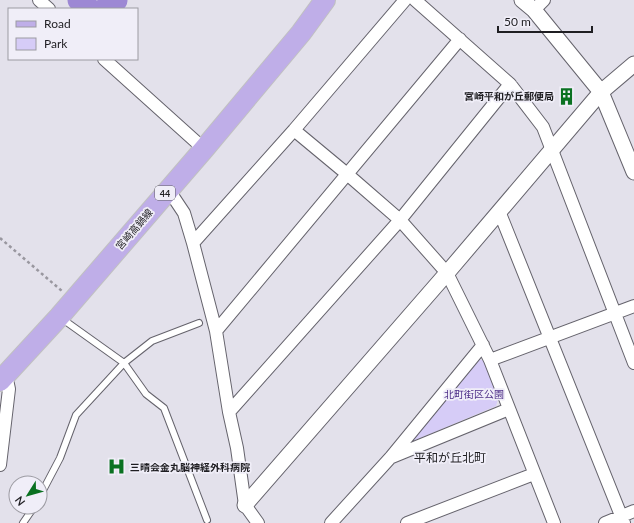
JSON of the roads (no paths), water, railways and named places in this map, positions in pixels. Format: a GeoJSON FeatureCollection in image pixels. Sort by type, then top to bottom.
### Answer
{"type":"FeatureCollection","features":[{"type":"Feature","properties":{"kind":"main road","name":"宮崎高鍋線"},"geometry":{"type":"LineString","coordinates":[[3,378],[59,317],[204,149],[301,33],[325,0]]}},
{"type":"Feature","properties":{"kind":"street"},"geometry":{"type":"LineString","coordinates":[[39,0],[48,8]]}},
{"type":"Feature","properties":{"kind":"street"},"geometry":{"type":"LineString","coordinates":[[193,243],[294,130],[405,0]]}},
{"type":"Feature","properties":{"kind":"street"},"geometry":{"type":"LineString","coordinates":[[415,0],[510,84],[543,127],[634,364]]}},
{"type":"Feature","properties":{"kind":"street"},"geometry":{"type":"LineString","coordinates":[[522,0],[539,5],[601,92],[634,172]]}},
{"type":"Feature","properties":{"kind":"street"},"geometry":{"type":"LineString","coordinates":[[216,331],[460,39]]}},
{"type":"Feature","properties":{"kind":"street"},"geometry":{"type":"LineString","coordinates":[[105,60],[204,149]]}},
{"type":"Feature","properties":{"kind":"street"},"geometry":{"type":"LineString","coordinates":[[245,505],[447,273],[601,92],[634,64]]}},
{"type":"Feature","properties":{"kind":"street"},"geometry":{"type":"LineString","coordinates":[[229,412],[400,220],[510,84]]}},
{"type":"Feature","properties":{"kind":"street"},"geometry":{"type":"LineString","coordinates":[[294,130],[400,220],[447,273],[490,360],[554,523]]}},
{"type":"Feature","properties":{"kind":"street"},"geometry":{"type":"LineString","coordinates":[[168,190],[184,213],[193,243],[216,331],[229,412],[237,448],[245,505],[258,523]]}},
{"type":"Feature","properties":{"kind":"street"},"geometry":{"type":"LineString","coordinates":[[499,211],[623,520]]}},
{"type":"Feature","properties":{"kind":"street"},"geometry":{"type":"LineString","coordinates":[[490,360],[634,306]]}},
{"type":"Feature","properties":{"kind":"street"},"geometry":{"type":"LineString","coordinates":[[331,523],[391,457],[483,345]]}},
{"type":"Feature","properties":{"kind":"street"},"geometry":{"type":"LineString","coordinates":[[0,466],[9,390],[3,378]]}},
{"type":"Feature","properties":{"kind":"street"},"geometry":{"type":"LineString","coordinates":[[391,457],[509,409]]}},
{"type":"Feature","properties":{"kind":"street"},"geometry":{"type":"LineString","coordinates":[[407,523],[534,474]]}},
{"type":"Feature","properties":{"kind":"street"},"geometry":{"type":"LineString","coordinates":[[605,523],[623,520],[634,511]]}},
{"type":"Feature","properties":{"kind":"lane"},"geometry":{"type":"LineString","coordinates":[[59,317],[124,363],[146,394],[164,408],[207,520]]}},
{"type":"Feature","properties":{"kind":"lane"},"geometry":{"type":"LineString","coordinates":[[48,481],[60,458],[76,415],[124,363],[152,341],[199,323]]}},
{"type":"Feature","properties":{"kind":"waterway"},"geometry":{"type":"LineString","coordinates":[[79,0],[88,8]]}},
{"type":"Feature","properties":{"kind":"waterway"},"geometry":{"type":"LineString","coordinates":[[106,8],[116,0]]}},
{"type":"Feature","properties":{"kind":"place","name":"宮崎平和が丘郵便局"},"geometry":{"type":"Point","coordinates":[567,96]}},
{"type":"Feature","properties":{"kind":"place","name":"三晴会金丸脳神経外科病院"},"geometry":{"type":"Point","coordinates":[117,467]}},
{"type":"Feature","properties":{"kind":"district","name":"平和が丘北町"},"geometry":{"type":"Point","coordinates":[450,457]}},
{"type":"Feature","properties":{"kind":"park label","name":"北町街区公園"},"geometry":{"type":"Point","coordinates":[474,394]}}]}
